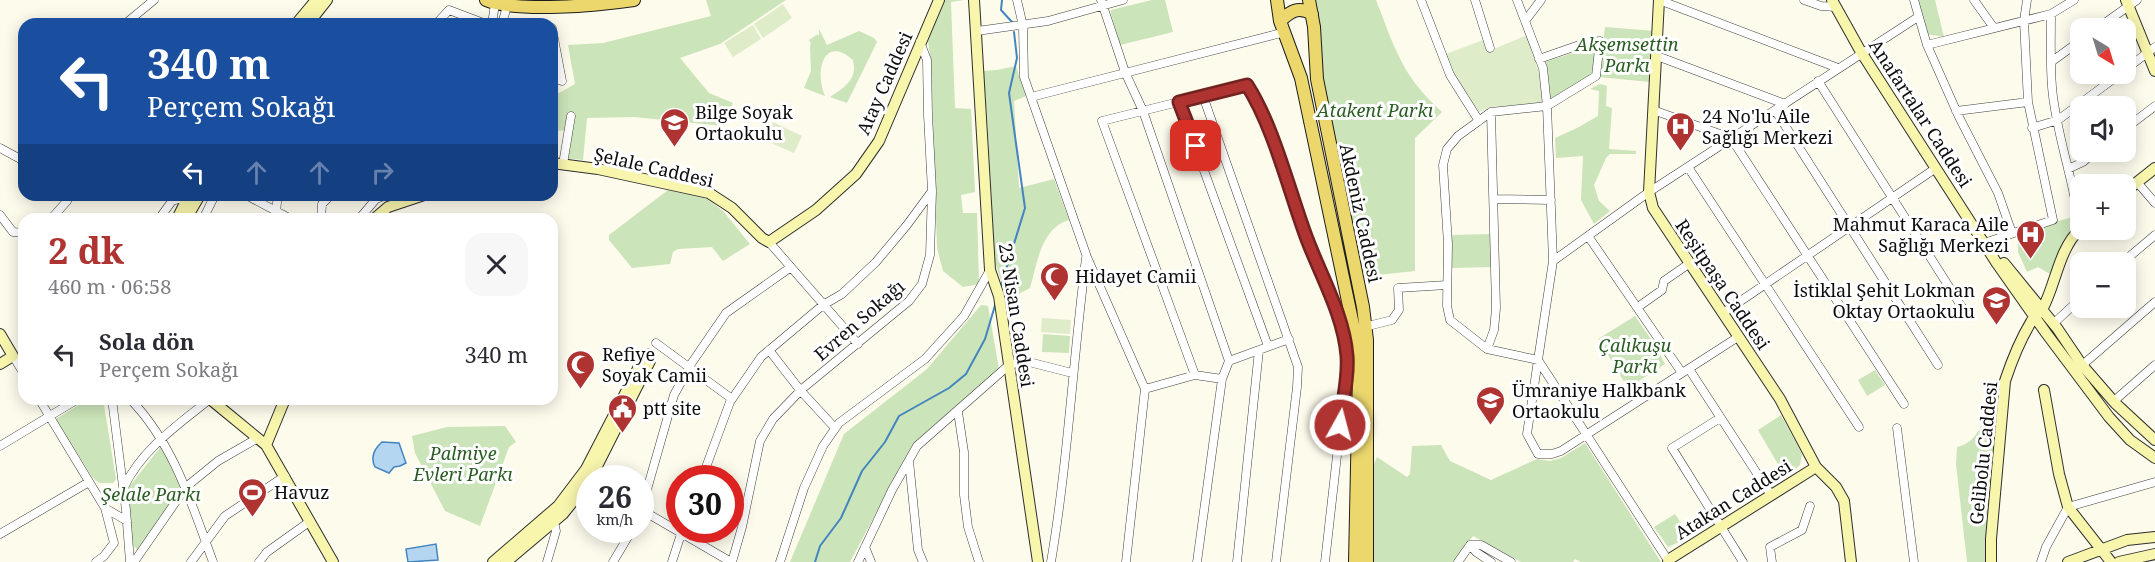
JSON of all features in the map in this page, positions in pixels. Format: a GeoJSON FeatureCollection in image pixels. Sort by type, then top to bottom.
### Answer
{"type":"FeatureCollection","features":[{"type":"Feature","properties":{"kind":"main road"},"geometry":{"type":"LineString","coordinates":[[500,2],[565,6],[611,4],[634,0]]}},
{"type":"Feature","properties":{"kind":"main road","name":"Akdeniz Caddesi"},"geometry":{"type":"LineString","coordinates":[[1277,0],[1282,27],[1301,78],[1347,301],[1359,328],[1355,562]]}},
{"type":"Feature","properties":{"kind":"main road","name":"Akdeniz Caddesi"},"geometry":{"type":"LineString","coordinates":[[1309,0],[1317,79],[1368,382],[1367,562]]}},
{"type":"Feature","properties":{"kind":"main road"},"geometry":{"type":"LineString","coordinates":[[1282,27],[1291,11],[1304,9],[1312,14]]}},
{"type":"Feature","properties":{"kind":"street"},"geometry":{"type":"LineString","coordinates":[[132,18],[154,0]]}},
{"type":"Feature","properties":{"kind":"street"},"geometry":{"type":"LineString","coordinates":[[313,18],[327,0]]}},
{"type":"Feature","properties":{"kind":"street","name":"Atay Caddesi"},"geometry":{"type":"LineString","coordinates":[[769,242],[816,210],[856,174],[879,141],[939,0]]}},
{"type":"Feature","properties":{"kind":"street","name":"23 Nisan Caddesi"},"geometry":{"type":"LineString","coordinates":[[974,0],[990,270],[999,296],[1038,562]]}},
{"type":"Feature","properties":{"kind":"street"},"geometry":{"type":"LineString","coordinates":[[1017,0],[1023,26],[1024,77],[1087,257],[1145,389],[1126,562]]}},
{"type":"Feature","properties":{"kind":"street"},"geometry":{"type":"LineString","coordinates":[[977,32],[1048,21],[1102,3],[1123,0]]}},
{"type":"Feature","properties":{"kind":"street"},"geometry":{"type":"LineString","coordinates":[[1421,0],[1450,75],[1479,121]]}},
{"type":"Feature","properties":{"kind":"street"},"geometry":{"type":"LineString","coordinates":[[1475,0],[1490,48]]}},
{"type":"Feature","properties":{"kind":"street"},"geometry":{"type":"LineString","coordinates":[[1517,0],[1543,69],[1547,106],[1553,261],[1527,434],[1538,454],[1562,451],[1738,337]]}},
{"type":"Feature","properties":{"kind":"street"},"geometry":{"type":"LineString","coordinates":[[1525,21],[1540,0]]}},
{"type":"Feature","properties":{"kind":"street"},"geometry":{"type":"LineString","coordinates":[[1659,0],[1838,68]]}},
{"type":"Feature","properties":{"kind":"street","name":"Reşitpaşa Caddesi"},"geometry":{"type":"LineString","coordinates":[[1659,0],[1649,192],[1653,208],[1780,399],[1816,467],[1836,487],[1844,501],[1851,562]]}},
{"type":"Feature","properties":{"kind":"street"},"geometry":{"type":"LineString","coordinates":[[1804,0],[1821,6],[1834,3]]}},
{"type":"Feature","properties":{"kind":"street"},"geometry":{"type":"LineString","coordinates":[[1914,0],[1927,45],[1956,111],[1998,193],[2012,233]]}},
{"type":"Feature","properties":{"kind":"street"},"geometry":{"type":"LineString","coordinates":[[1974,0],[1994,28]]}},
{"type":"Feature","properties":{"kind":"street"},"geometry":{"type":"LineString","coordinates":[[1984,243],[2053,220],[2028,102],[2024,21],[2027,0]]}},
{"type":"Feature","properties":{"kind":"street"},"geometry":{"type":"LineString","coordinates":[[1927,45],[2051,14],[2074,0]]}},
{"type":"Feature","properties":{"kind":"street"},"geometry":{"type":"LineString","coordinates":[[300,18],[312,1]]}},
{"type":"Feature","properties":{"kind":"street"},"geometry":{"type":"LineString","coordinates":[[494,18],[500,2]]}},
{"type":"Feature","properties":{"kind":"street"},"geometry":{"type":"LineString","coordinates":[[500,2],[501,18]]}},
{"type":"Feature","properties":{"kind":"street"},"geometry":{"type":"LineString","coordinates":[[2111,18],[2131,2],[2151,50],[2155,71]]}},
{"type":"Feature","properties":{"kind":"street"},"geometry":{"type":"LineString","coordinates":[[1102,3],[1125,72],[1143,111],[1229,361],[1222,379],[1197,562]]}},
{"type":"Feature","properties":{"kind":"street","name":"Anafartalar Caddesi"},"geometry":{"type":"LineString","coordinates":[[1834,3],[1861,52],[1984,243],[2017,278],[2038,313]]}},
{"type":"Feature","properties":{"kind":"street"},"geometry":{"type":"LineString","coordinates":[[442,18],[449,10],[470,18]]}},
{"type":"Feature","properties":{"kind":"street"},"geometry":{"type":"LineString","coordinates":[[2051,14],[2052,88],[2070,178]]}},
{"type":"Feature","properties":{"kind":"street"},"geometry":{"type":"LineString","coordinates":[[1553,261],[1649,192],[1918,17]]}},
{"type":"Feature","properties":{"kind":"street"},"geometry":{"type":"LineString","coordinates":[[1031,97],[1282,27]]}},
{"type":"Feature","properties":{"kind":"street"},"geometry":{"type":"LineString","coordinates":[[1538,360],[1487,349],[1450,320],[1447,306],[1448,244],[1443,165],[1447,149],[1458,136],[1491,112],[1547,106],[1596,76],[1600,41],[1588,42],[1539,59]]}},
{"type":"Feature","properties":{"kind":"street","name":"Evren Sokağı"},"geometry":{"type":"LineString","coordinates":[[731,562],[742,527],[760,441],[773,419],[800,390],[909,301],[922,284],[930,255],[932,190],[927,60],[920,42]]}},
{"type":"Feature","properties":{"kind":"street"},"geometry":{"type":"LineString","coordinates":[[2051,62],[2070,48]]}},
{"type":"Feature","properties":{"kind":"street"},"geometry":{"type":"LineString","coordinates":[[2136,61],[2151,50]]}},
{"type":"Feature","properties":{"kind":"street"},"geometry":{"type":"LineString","coordinates":[[1657,56],[1785,104]]}},
{"type":"Feature","properties":{"kind":"street"},"geometry":{"type":"LineString","coordinates":[[915,57],[927,60]]}},
{"type":"Feature","properties":{"kind":"street"},"geometry":{"type":"LineString","coordinates":[[558,60],[562,81],[558,80]]}},
{"type":"Feature","properties":{"kind":"street"},"geometry":{"type":"LineString","coordinates":[[1818,81],[1967,315]]}},
{"type":"Feature","properties":{"kind":"street"},"geometry":{"type":"LineString","coordinates":[[2032,128],[2058,120],[2107,84]]}},
{"type":"Feature","properties":{"kind":"street"},"geometry":{"type":"LineString","coordinates":[[1196,375],[1102,122],[1247,85],[1262,111],[1340,320],[1347,358],[1325,562]]}},
{"type":"Feature","properties":{"kind":"street"},"geometry":{"type":"LineString","coordinates":[[1203,96],[1298,367],[1276,562]]}},
{"type":"Feature","properties":{"kind":"street"},"geometry":{"type":"LineString","coordinates":[[1179,102],[1268,346]]}},
{"type":"Feature","properties":{"kind":"street"},"geometry":{"type":"LineString","coordinates":[[1956,111],[2028,102]]}},
{"type":"Feature","properties":{"kind":"street"},"geometry":{"type":"LineString","coordinates":[[2136,120],[2155,106]]}},
{"type":"Feature","properties":{"kind":"street"},"geometry":{"type":"LineString","coordinates":[[1653,110],[1731,138],[1904,404]]}},
{"type":"Feature","properties":{"kind":"street"},"geometry":{"type":"LineString","coordinates":[[1775,110],[1938,365]]}},
{"type":"Feature","properties":{"kind":"street"},"geometry":{"type":"LineString","coordinates":[[1487,349],[1494,330],[1496,308],[1491,112]]}},
{"type":"Feature","properties":{"kind":"street"},"geometry":{"type":"LineString","coordinates":[[558,164],[571,116]]}},
{"type":"Feature","properties":{"kind":"street"},"geometry":{"type":"LineString","coordinates":[[0,148],[18,158]]}},
{"type":"Feature","properties":{"kind":"street"},"geometry":{"type":"LineString","coordinates":[[2068,169],[2083,162]]}},
{"type":"Feature","properties":{"kind":"street","name":"Şelale Caddesi"},"geometry":{"type":"LineString","coordinates":[[558,164],[709,193],[732,208],[769,242]]}},
{"type":"Feature","properties":{"kind":"street"},"geometry":{"type":"LineString","coordinates":[[1688,167],[1859,427]]}},
{"type":"Feature","properties":{"kind":"street"},"geometry":{"type":"LineString","coordinates":[[1722,313],[1936,168]]}},
{"type":"Feature","properties":{"kind":"street"},"geometry":{"type":"LineString","coordinates":[[2155,168],[2137,182],[2155,203]]}},
{"type":"Feature","properties":{"kind":"street"},"geometry":{"type":"LineString","coordinates":[[707,465],[732,399],[761,357],[823,305],[842,294],[876,262],[932,190]]}},
{"type":"Feature","properties":{"kind":"street"},"geometry":{"type":"LineString","coordinates":[[1494,199],[1551,200]]}},
{"type":"Feature","properties":{"kind":"street"},"geometry":{"type":"LineString","coordinates":[[56,213],[67,201]]}},
{"type":"Feature","properties":{"kind":"street"},"geometry":{"type":"LineString","coordinates":[[257,201],[280,213]]}},
{"type":"Feature","properties":{"kind":"street"},"geometry":{"type":"LineString","coordinates":[[276,211],[277,201]]}},
{"type":"Feature","properties":{"kind":"street"},"geometry":{"type":"LineString","coordinates":[[364,213],[374,201]]}},
{"type":"Feature","properties":{"kind":"street"},"geometry":{"type":"LineString","coordinates":[[386,201],[388,207]]}},
{"type":"Feature","properties":{"kind":"street"},"geometry":{"type":"LineString","coordinates":[[381,213],[388,207],[406,201]]}},
{"type":"Feature","properties":{"kind":"street"},"geometry":{"type":"LineString","coordinates":[[0,215],[13,232],[18,232]]}},
{"type":"Feature","properties":{"kind":"street"},"geometry":{"type":"LineString","coordinates":[[2135,252],[2155,235]]}},
{"type":"Feature","properties":{"kind":"street"},"geometry":{"type":"LineString","coordinates":[[1588,236],[1720,418],[1771,495]]}},
{"type":"Feature","properties":{"kind":"street","name":"Gelibolu Caddesi"},"geometry":{"type":"LineString","coordinates":[[1991,562],[2005,381],[2020,342],[2038,313],[2072,240]]}},
{"type":"Feature","properties":{"kind":"street"},"geometry":{"type":"LineString","coordinates":[[769,242],[858,344]]}},
{"type":"Feature","properties":{"kind":"street"},"geometry":{"type":"LineString","coordinates":[[1052,562],[1061,501],[1072,373],[1087,257]]}},
{"type":"Feature","properties":{"kind":"street"},"geometry":{"type":"LineString","coordinates":[[1638,307],[1662,290],[1664,281],[1690,263]]}},
{"type":"Feature","properties":{"kind":"street"},"geometry":{"type":"LineString","coordinates":[[653,465],[674,395],[690,366],[726,313],[790,267]]}},
{"type":"Feature","properties":{"kind":"street"},"geometry":{"type":"LineString","coordinates":[[780,562],[804,488],[823,446],[835,428],[925,359],[964,316],[990,270]]}},
{"type":"Feature","properties":{"kind":"street"},"geometry":{"type":"LineString","coordinates":[[1359,328],[1392,320],[1399,310],[1398,288],[1447,285]]}},
{"type":"Feature","properties":{"kind":"street","name":"Akdeniz Caddesi"},"geometry":{"type":"LineString","coordinates":[[1333,304],[1347,301]]}},
{"type":"Feature","properties":{"kind":"street"},"geometry":{"type":"LineString","coordinates":[[2079,369],[2155,302]]}},
{"type":"Feature","properties":{"kind":"street"},"geometry":{"type":"LineString","coordinates":[[2053,324],[2070,308]]}},
{"type":"Feature","properties":{"kind":"street"},"geometry":{"type":"LineString","coordinates":[[2038,313],[2053,324],[2109,417],[2130,440],[2155,458]]}},
{"type":"Feature","properties":{"kind":"street"},"geometry":{"type":"LineString","coordinates":[[2038,313],[2079,369],[2155,440]]}},
{"type":"Feature","properties":{"kind":"street"},"geometry":{"type":"LineString","coordinates":[[0,334],[18,364]]}},
{"type":"Feature","properties":{"kind":"street"},"geometry":{"type":"LineString","coordinates":[[1229,361],[1289,339]]}},
{"type":"Feature","properties":{"kind":"street"},"geometry":{"type":"LineString","coordinates":[[656,343],[732,399]]}},
{"type":"Feature","properties":{"kind":"street"},"geometry":{"type":"LineString","coordinates":[[769,350],[800,390],[835,428]]}},
{"type":"Feature","properties":{"kind":"street"},"geometry":{"type":"LineString","coordinates":[[1237,562],[1258,350]]}},
{"type":"Feature","properties":{"kind":"street"},"geometry":{"type":"LineString","coordinates":[[588,465],[644,357],[649,354],[650,361],[597,465]]}},
{"type":"Feature","properties":{"kind":"street"},"geometry":{"type":"LineString","coordinates":[[0,364],[13,356]]}},
{"type":"Feature","properties":{"kind":"street","name":"Atakan Caddesi"},"geometry":{"type":"LineString","coordinates":[[1538,360],[1669,561],[1816,467]]}},
{"type":"Feature","properties":{"kind":"street"},"geometry":{"type":"LineString","coordinates":[[858,562],[908,459],[917,446],[1009,365],[1025,361],[1072,373]]}},
{"type":"Feature","properties":{"kind":"street"},"geometry":{"type":"LineString","coordinates":[[2114,401],[2155,365]]}},
{"type":"Feature","properties":{"kind":"street"},"geometry":{"type":"LineString","coordinates":[[1145,389],[1196,375],[1222,379]]}},
{"type":"Feature","properties":{"kind":"street"},"geometry":{"type":"LineString","coordinates":[[2044,390],[2059,474],[2068,507],[2111,562]]}},
{"type":"Feature","properties":{"kind":"street"},"geometry":{"type":"LineString","coordinates":[[43,405],[105,508],[114,543],[96,562]]}},
{"type":"Feature","properties":{"kind":"street"},"geometry":{"type":"LineString","coordinates":[[0,446],[68,405]]}},
{"type":"Feature","properties":{"kind":"street"},"geometry":{"type":"LineString","coordinates":[[113,405],[132,562]]}},
{"type":"Feature","properties":{"kind":"street"},"geometry":{"type":"LineString","coordinates":[[136,405],[161,439],[186,488],[213,562]]}},
{"type":"Feature","properties":{"kind":"street"},"geometry":{"type":"LineString","coordinates":[[123,489],[130,474],[161,439],[203,405]]}},
{"type":"Feature","properties":{"kind":"street"},"geometry":{"type":"LineString","coordinates":[[217,405],[262,442],[285,476],[333,562]]}},
{"type":"Feature","properties":{"kind":"street"},"geometry":{"type":"LineString","coordinates":[[132,562],[186,488],[218,461],[262,442],[282,405]]}},
{"type":"Feature","properties":{"kind":"street"},"geometry":{"type":"LineString","coordinates":[[958,412],[964,452],[964,495],[968,527],[979,562]]}},
{"type":"Feature","properties":{"kind":"street"},"geometry":{"type":"LineString","coordinates":[[1720,418],[1672,448],[1743,562]]}},
{"type":"Feature","properties":{"kind":"street"},"geometry":{"type":"LineString","coordinates":[[1897,428],[1914,562]]}},
{"type":"Feature","properties":{"kind":"street"},"geometry":{"type":"LineString","coordinates":[[1783,488],[1803,469],[1805,458],[1799,435]]}},
{"type":"Feature","properties":{"kind":"street"},"geometry":{"type":"LineString","coordinates":[[908,459],[918,550],[923,562]]}},
{"type":"Feature","properties":{"kind":"street"},"geometry":{"type":"LineString","coordinates":[[191,562],[225,516],[285,476]]}},
{"type":"Feature","properties":{"kind":"street"},"geometry":{"type":"LineString","coordinates":[[0,534],[88,482]]}},
{"type":"Feature","properties":{"kind":"street"},"geometry":{"type":"LineString","coordinates":[[507,557],[558,506],[576,482]]}},
{"type":"Feature","properties":{"kind":"street"},"geometry":{"type":"LineString","coordinates":[[2041,562],[2046,547],[2068,507],[2155,482]]}},
{"type":"Feature","properties":{"kind":"street"},"geometry":{"type":"LineString","coordinates":[[494,562],[507,557],[554,522],[576,497]]}},
{"type":"Feature","properties":{"kind":"street"},"geometry":{"type":"LineString","coordinates":[[1772,562],[1770,547],[1802,530],[1810,506]]}},
{"type":"Feature","properties":{"kind":"street"},"geometry":{"type":"LineString","coordinates":[[105,508],[127,521]]}},
{"type":"Feature","properties":{"kind":"street"},"geometry":{"type":"LineString","coordinates":[[259,562],[267,552],[309,522]]}},
{"type":"Feature","properties":{"kind":"street"},"geometry":{"type":"LineString","coordinates":[[546,562],[556,531],[554,522]]}},
{"type":"Feature","properties":{"kind":"street"},"geometry":{"type":"LineString","coordinates":[[2068,562],[2127,540],[2155,537]]}},
{"type":"Feature","properties":{"kind":"street"},"geometry":{"type":"LineString","coordinates":[[614,562],[625,543]]}},
{"type":"Feature","properties":{"kind":"street"},"geometry":{"type":"LineString","coordinates":[[672,562],[678,543]]}},
{"type":"Feature","properties":{"kind":"street"},"geometry":{"type":"LineString","coordinates":[[701,543],[731,562]]}},
{"type":"Feature","properties":{"kind":"street"},"geometry":{"type":"LineString","coordinates":[[1458,562],[1470,545]]}},
{"type":"Feature","properties":{"kind":"street"},"geometry":{"type":"LineString","coordinates":[[1470,545],[1491,562]]}},
{"type":"Feature","properties":{"kind":"street"},"geometry":{"type":"LineString","coordinates":[[1470,545],[1481,545],[1511,562]]}},
{"type":"Feature","properties":{"kind":"street"},"geometry":{"type":"LineString","coordinates":[[865,547],[871,562]]}},
{"type":"Feature","properties":{"kind":"street"},"geometry":{"type":"LineString","coordinates":[[2119,562],[2155,554]]}},
{"type":"Feature","properties":{"kind":"green space"},"geometry":{"type":"Polygon","coordinates":[[[706,0],[786,0],[720,44],[680,58],[709,93],[733,103],[724,126],[634,117],[587,118],[583,160],[564,158],[574,125],[566,131],[558,130],[558,94],[575,84],[568,45],[603,43],[711,16],[706,0]]]}},
{"type":"Feature","properties":{"kind":"green space"},"geometry":{"type":"Polygon","coordinates":[[[945,0],[964,0],[951,2],[955,108],[971,109],[975,192],[961,195],[963,213],[977,213],[979,284],[963,287],[943,271],[937,248],[931,63],[928,41],[945,0]]]}},
{"type":"Feature","properties":{"kind":"green space"},"geometry":{"type":"Polygon","coordinates":[[[1152,0],[1165,0],[1173,32],[1120,45],[1111,10],[1152,0]]]}},
{"type":"Feature","properties":{"kind":"green space","name":"Atakent Parkı"},"geometry":{"type":"Polygon","coordinates":[[[1313,0],[1376,0],[1405,68],[1442,112],[1415,138],[1415,271],[1359,277],[1320,78],[1321,30],[1313,0]]]}},
{"type":"Feature","properties":{"kind":"green space"},"geometry":{"type":"Polygon","coordinates":[[[1918,0],[1935,0],[1944,37],[1926,34],[1918,0]]]}},
{"type":"Feature","properties":{"kind":"green space"},"geometry":{"type":"Polygon","coordinates":[[[783,4],[792,18],[763,38],[754,24],[783,4]]]}},
{"type":"Feature","properties":{"kind":"green space"},"geometry":{"type":"Polygon","coordinates":[[[753,25],[761,39],[733,57],[724,43],[753,25]]]}},
{"type":"Feature","properties":{"kind":"green space","name":"Akşemsettin Parkı"},"geometry":{"type":"Polygon","coordinates":[[[1605,27],[1655,31],[1650,82],[1599,77],[1605,27]]]}},
{"type":"Feature","properties":{"kind":"green space"},"geometry":{"type":"Polygon","coordinates":[[[819,29],[827,45],[859,31],[874,38],[877,42],[847,103],[830,97],[852,78],[853,60],[843,53],[835,51],[828,53],[824,59],[821,76],[825,96],[804,88],[811,71],[809,40],[818,34],[819,37],[819,29]]]}},
{"type":"Feature","properties":{"kind":"green space"},"geometry":{"type":"Polygon","coordinates":[[[1527,35],[1539,73],[1543,104],[1491,107],[1479,112],[1452,71],[1446,54],[1483,40],[1489,51],[1527,35]]]}},
{"type":"Feature","properties":{"kind":"green space"},"geometry":{"type":"Polygon","coordinates":[[[1597,45],[1594,76],[1550,101],[1545,62],[1597,45]]]}},
{"type":"Feature","properties":{"kind":"green space"},"geometry":{"type":"Polygon","coordinates":[[[1016,66],[1026,96],[1014,101],[1019,188],[1054,179],[1069,220],[1060,224],[1046,239],[1030,288],[1007,300],[995,262],[983,71],[1016,66]]]}},
{"type":"Feature","properties":{"kind":"green space"},"geometry":{"type":"Polygon","coordinates":[[[1600,84],[1607,86],[1606,106],[1612,108],[1609,149],[1636,151],[1636,154],[1610,154],[1606,158],[1594,185],[1599,201],[1610,211],[1594,224],[1581,200],[1583,156],[1556,158],[1555,138],[1598,116],[1599,91],[1590,89],[1600,84]]]}},
{"type":"Feature","properties":{"kind":"green space"},"geometry":{"type":"Polygon","coordinates":[[[773,122],[802,136],[794,153],[764,140],[773,122]]]}},
{"type":"Feature","properties":{"kind":"green space"},"geometry":{"type":"Polygon","coordinates":[[[668,190],[706,198],[723,211],[750,244],[723,261],[712,247],[678,249],[673,252],[670,264],[632,268],[609,240],[609,235],[668,190]]]}},
{"type":"Feature","properties":{"kind":"green space"},"geometry":{"type":"Polygon","coordinates":[[[2070,218],[2070,231],[2050,274],[2038,267],[2027,272],[2018,252],[2018,232],[2070,218]]]}},
{"type":"Feature","properties":{"kind":"green space"},"geometry":{"type":"Polygon","coordinates":[[[1492,234],[1493,267],[1451,268],[1451,235],[1492,234]]]}},
{"type":"Feature","properties":{"kind":"green space"},"geometry":{"type":"Polygon","coordinates":[[[981,305],[988,306],[999,369],[908,453],[850,562],[790,562],[844,434],[927,369],[981,305]]]}},
{"type":"Feature","properties":{"kind":"green space","name":"Çalıkuşu Parkı"},"geometry":{"type":"Polygon","coordinates":[[[1635,316],[1665,364],[1628,388],[1598,339],[1635,316]]]}},
{"type":"Feature","properties":{"kind":"green space"},"geometry":{"type":"Polygon","coordinates":[[[1042,318],[1071,320],[1070,334],[1041,332],[1042,318]]]}},
{"type":"Feature","properties":{"kind":"green space"},"geometry":{"type":"Polygon","coordinates":[[[1043,334],[1070,336],[1069,353],[1042,352],[1043,334]]]}},
{"type":"Feature","properties":{"kind":"green space"},"geometry":{"type":"Polygon","coordinates":[[[1875,370],[1885,385],[1867,396],[1858,380],[1875,370]]]}},
{"type":"Feature","properties":{"kind":"green space"},"geometry":{"type":"Polygon","coordinates":[[[1993,402],[2001,403],[1988,512],[1987,562],[1967,562],[1956,464],[1957,447],[1970,441],[1975,435],[1993,402]]]}},
{"type":"Feature","properties":{"kind":"green space"},"geometry":{"type":"Polygon","coordinates":[[[78,405],[104,405],[116,479],[113,483],[99,483],[92,477],[56,419],[78,405]]]}},
{"type":"Feature","properties":{"kind":"green space"},"geometry":{"type":"Polygon","coordinates":[[[1781,415],[1802,454],[1800,465],[1786,478],[1758,430],[1781,415]]]}},
{"type":"Feature","properties":{"kind":"green space","name":"Palmiye Evleri Parkı"},"geometry":{"type":"Polygon","coordinates":[[[505,426],[516,442],[509,447],[480,526],[445,511],[415,453],[412,436],[447,427],[505,426]]]}},
{"type":"Feature","properties":{"kind":"green space"},"geometry":{"type":"Polygon","coordinates":[[[1585,443],[1661,562],[1581,562],[1575,559],[1573,562],[1521,562],[1473,536],[1454,562],[1374,562],[1374,464],[1377,457],[1407,477],[1410,474],[1412,446],[1441,445],[1450,461],[1491,480],[1537,459],[1550,461],[1561,458],[1585,443]]]}},
{"type":"Feature","properties":{"kind":"green space","name":"Şelale Parkı"},"geometry":{"type":"Polygon","coordinates":[[[162,445],[185,486],[139,552],[132,544],[126,491],[162,445]]]}},
{"type":"Feature","properties":{"kind":"green space"},"geometry":{"type":"Polygon","coordinates":[[[1675,514],[1690,537],[1668,547],[1654,527],[1675,514]]]}},
{"type":"Feature","properties":{"kind":"water"},"geometry":{"type":"Polygon","coordinates":[[[382,442],[399,443],[406,463],[394,467],[389,473],[375,467],[374,453],[382,442]]]}},
{"type":"Feature","properties":{"kind":"water"},"geometry":{"type":"Polygon","coordinates":[[[436,544],[438,560],[408,562],[406,549],[436,544]]]}},
{"type":"Feature","properties":{"kind":"waterway"},"geometry":{"type":"LineString","coordinates":[[1002,0],[1001,10],[1012,22]]}},
{"type":"Feature","properties":{"kind":"waterway"},"geometry":{"type":"LineString","coordinates":[[1001,286],[1025,208],[1009,93],[1017,58],[1014,32]]}},
{"type":"Feature","properties":{"kind":"waterway"},"geometry":{"type":"LineString","coordinates":[[815,562],[820,546],[841,518],[862,471],[885,442],[899,416],[949,388],[966,374],[985,339],[996,302]]}},
{"type":"Feature","properties":{"kind":"place","name":"Bilge Soyak Ortaokulu"},"geometry":{"type":"Point","coordinates":[674,148]}},
{"type":"Feature","properties":{"kind":"place","name":"24 No'lu Aile Sağlığı Merkezi"},"geometry":{"type":"Point","coordinates":[1681,152]}},
{"type":"Feature","properties":{"kind":"place","name":"Mahmut Karaca Aile Sağlığı Merkezi"},"geometry":{"type":"Point","coordinates":[2030,260]}},
{"type":"Feature","properties":{"kind":"place","name":"Hidayet Camii"},"geometry":{"type":"Point","coordinates":[1054,302]}},
{"type":"Feature","properties":{"kind":"place","name":"İstiklal Şehit Lokman Oktay Ortaokulu"},"geometry":{"type":"Point","coordinates":[1996,326]}},
{"type":"Feature","properties":{"kind":"place","name":"Refiye Soyak Camii"},"geometry":{"type":"Point","coordinates":[581,390]}},
{"type":"Feature","properties":{"kind":"place","name":"Ümraniye Halkbank Ortaokulu"},"geometry":{"type":"Point","coordinates":[1491,426]}},
{"type":"Feature","properties":{"kind":"place","name":"ptt site"},"geometry":{"type":"Point","coordinates":[622,434]}},
{"type":"Feature","properties":{"kind":"place","name":"Havuz"},"geometry":{"type":"Point","coordinates":[253,518]}},
{"type":"Feature","properties":{"kind":"route"},"geometry":{"type":"LineString","coordinates":[[1196,146],[1179,102],[1247,85],[1265,121],[1307,238],[1340,320],[1347,358],[1340,425]]}}]}
